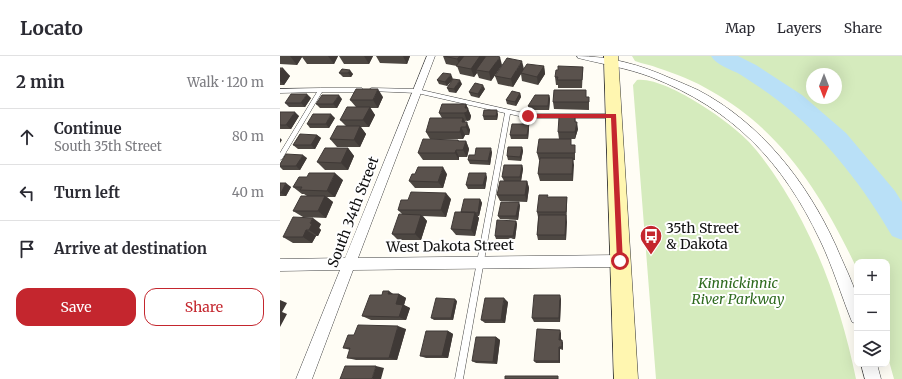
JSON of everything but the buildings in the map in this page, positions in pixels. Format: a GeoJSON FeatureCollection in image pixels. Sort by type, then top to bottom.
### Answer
{"type":"FeatureCollection","features":[{"type":"Feature","properties":{"kind":"main road"},"geometry":{"type":"LineString","coordinates":[[611,59],[626,379]]}},
{"type":"Feature","properties":{"kind":"street","name":"South 34th Street"},"geometry":{"type":"LineString","coordinates":[[304,379],[431,56]]}},
{"type":"Feature","properties":{"kind":"street"},"geometry":{"type":"LineString","coordinates":[[581,56],[611,59],[683,86],[719,106],[750,130],[776,157],[800,190],[827,239],[844,278],[854,308]]}},
{"type":"Feature","properties":{"kind":"street","name":"West Dakota Street"},"geometry":{"type":"LineString","coordinates":[[280,265],[481,261],[620,261]]}},
{"type":"Feature","properties":{"kind":"street"},"geometry":{"type":"LineString","coordinates":[[870,367],[873,379]]}},
{"type":"Feature","properties":{"kind":"lane"},"geometry":{"type":"LineString","coordinates":[[280,158],[321,90]]}},
{"type":"Feature","properties":{"kind":"lane"},"geometry":{"type":"LineString","coordinates":[[280,91],[417,91],[528,116],[614,116]]}},
{"type":"Feature","properties":{"kind":"lane"},"geometry":{"type":"LineString","coordinates":[[459,379],[508,112]]}},
{"type":"Feature","properties":{"kind":"green space"},"geometry":{"type":"Polygon","coordinates":[[[632,56],[902,56],[902,379],[894,379],[890,365],[890,259],[854,259],[854,263],[830,216],[815,192],[780,146],[737,107],[705,87],[655,67],[635,61],[632,56]]]}},
{"type":"Feature","properties":{"kind":"green space","name":"Kinnickinnic River Parkway"},"geometry":{"type":"Polygon","coordinates":[[[637,80],[651,81],[666,86],[708,109],[743,136],[767,164],[796,210],[819,256],[837,304],[856,379],[656,379],[633,85],[637,80]]]}},
{"type":"Feature","properties":{"kind":"waterway"},"geometry":{"type":"LineString","coordinates":[[721,56],[748,70],[794,101],[837,140],[885,199],[902,227]]}},
{"type":"Feature","properties":{"kind":"place","name":"35th Street & Dakota"},"geometry":{"type":"Point","coordinates":[651,256]}},
{"type":"Feature","properties":{"kind":"route"},"geometry":{"type":"LineString","coordinates":[[528,116],[614,116],[620,261]]}}]}
